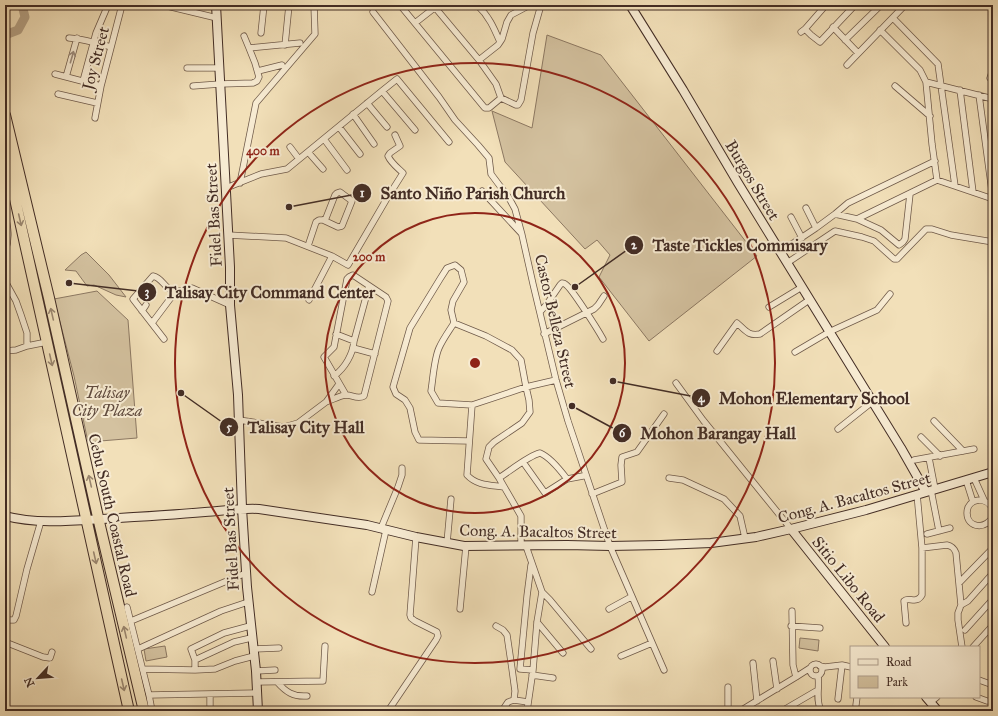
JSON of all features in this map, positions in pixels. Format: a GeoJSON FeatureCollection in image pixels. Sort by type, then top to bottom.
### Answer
{"type":"FeatureCollection","features":[{"type":"Feature","properties":{"kind":"highway","name":"Cebu South Coastal Road"},"geometry":{"type":"LineString","coordinates":[[5,115],[49,298],[99,520],[148,709]]}},
{"type":"Feature","properties":{"kind":"highway","name":"Cebu South Coastal Road"},"geometry":{"type":"LineString","coordinates":[[5,154],[129,711]]}},
{"type":"Feature","properties":{"kind":"street"},"geometry":{"type":"LineString","coordinates":[[83,81],[97,29],[108,5]]}},
{"type":"Feature","properties":{"kind":"street","name":"Joy Street"},"geometry":{"type":"LineString","coordinates":[[94,118],[120,5]]}},
{"type":"Feature","properties":{"kind":"street"},"geometry":{"type":"LineString","coordinates":[[165,5],[216,18]]}},
{"type":"Feature","properties":{"kind":"street","name":"Fidel Bas Street"},"geometry":{"type":"LineString","coordinates":[[216,5],[230,267],[230,305],[239,420],[242,508],[248,602],[256,671],[258,711]]}},
{"type":"Feature","properties":{"kind":"street"},"geometry":{"type":"LineString","coordinates":[[261,33],[264,5]]}},
{"type":"Feature","properties":{"kind":"street"},"geometry":{"type":"LineString","coordinates":[[285,45],[289,5]]}},
{"type":"Feature","properties":{"kind":"street"},"geometry":{"type":"LineString","coordinates":[[240,183],[256,103],[315,34],[314,5]]}},
{"type":"Feature","properties":{"kind":"street"},"geometry":{"type":"LineString","coordinates":[[400,5],[485,108],[489,108],[501,98]]}},
{"type":"Feature","properties":{"kind":"street"},"geometry":{"type":"LineString","coordinates":[[477,5],[485,12],[494,27],[500,42]]}},
{"type":"Feature","properties":{"kind":"street"},"geometry":{"type":"LineString","coordinates":[[479,60],[498,45],[502,39],[507,22],[511,15],[530,5]]}},
{"type":"Feature","properties":{"kind":"street"},"geometry":{"type":"LineString","coordinates":[[415,23],[436,6],[496,84],[501,98],[518,105],[521,100],[533,33],[541,5]]}},
{"type":"Feature","properties":{"kind":"street","name":"Burgos Street"},"geometry":{"type":"LineString","coordinates":[[630,5],[872,402],[901,448],[931,490]]}},
{"type":"Feature","properties":{"kind":"street"},"geometry":{"type":"LineString","coordinates":[[636,13],[639,5]]}},
{"type":"Feature","properties":{"kind":"street"},"geometry":{"type":"LineString","coordinates":[[826,5],[803,30],[820,42],[855,5]]}},
{"type":"Feature","properties":{"kind":"street"},"geometry":{"type":"LineString","coordinates":[[845,40],[881,5]]}},
{"type":"Feature","properties":{"kind":"street"},"geometry":{"type":"LineString","coordinates":[[847,65],[903,6]]}},
{"type":"Feature","properties":{"kind":"street","name":"Castor Belleza Street"},"geometry":{"type":"LineString","coordinates":[[373,12],[455,120],[489,158],[491,174],[509,198],[515,209],[544,334],[568,421],[610,546],[664,670]]}},
{"type":"Feature","properties":{"kind":"street"},"geometry":{"type":"LineString","coordinates":[[892,18],[938,64],[954,186]]}},
{"type":"Feature","properties":{"kind":"street"},"geometry":{"type":"LineString","coordinates":[[833,27],[858,53]]}},
{"type":"Feature","properties":{"kind":"street"},"geometry":{"type":"LineString","coordinates":[[880,30],[920,70],[926,82],[934,161],[938,180]]}},
{"type":"Feature","properties":{"kind":"street"},"geometry":{"type":"LineString","coordinates":[[193,86],[253,83],[257,81],[259,77],[258,71],[244,36]]}},
{"type":"Feature","properties":{"kind":"street"},"geometry":{"type":"LineString","coordinates":[[69,38],[77,38],[111,47]]}},
{"type":"Feature","properties":{"kind":"street"},"geometry":{"type":"LineString","coordinates":[[66,77],[77,38]]}},
{"type":"Feature","properties":{"kind":"street"},"geometry":{"type":"LineString","coordinates":[[249,48],[300,44]]}},
{"type":"Feature","properties":{"kind":"street"},"geometry":{"type":"LineString","coordinates":[[258,71],[282,65]]}},
{"type":"Feature","properties":{"kind":"street"},"geometry":{"type":"LineString","coordinates":[[187,68],[219,68]]}},
{"type":"Feature","properties":{"kind":"street"},"geometry":{"type":"LineString","coordinates":[[993,69],[990,78],[993,78]]}},
{"type":"Feature","properties":{"kind":"street"},"geometry":{"type":"LineString","coordinates":[[54,74],[101,86]]}},
{"type":"Feature","properties":{"kind":"street"},"geometry":{"type":"LineString","coordinates":[[226,188],[261,174],[287,169],[397,79],[449,142]]}},
{"type":"Feature","properties":{"kind":"street"},"geometry":{"type":"LineString","coordinates":[[926,82],[993,99]]}},
{"type":"Feature","properties":{"kind":"street"},"geometry":{"type":"LineString","coordinates":[[895,86],[930,116]]}},
{"type":"Feature","properties":{"kind":"street"},"geometry":{"type":"LineString","coordinates":[[960,90],[973,192]]}},
{"type":"Feature","properties":{"kind":"street"},"geometry":{"type":"LineString","coordinates":[[382,91],[415,130]]}},
{"type":"Feature","properties":{"kind":"street"},"geometry":{"type":"LineString","coordinates":[[58,94],[97,103]]}},
{"type":"Feature","properties":{"kind":"street"},"geometry":{"type":"LineString","coordinates":[[857,219],[938,180],[993,199],[979,95]]}},
{"type":"Feature","properties":{"kind":"street"},"geometry":{"type":"LineString","coordinates":[[367,103],[387,127]]}},
{"type":"Feature","properties":{"kind":"street"},"geometry":{"type":"LineString","coordinates":[[353,114],[374,144]]}},
{"type":"Feature","properties":{"kind":"street"},"geometry":{"type":"LineString","coordinates":[[339,127],[360,154]]}},
{"type":"Feature","properties":{"kind":"street"},"geometry":{"type":"LineString","coordinates":[[228,235],[286,238],[332,256],[348,265],[403,173],[388,157],[390,153],[400,146],[395,135]]}},
{"type":"Feature","properties":{"kind":"street"},"geometry":{"type":"LineString","coordinates":[[324,139],[347,170]]}},
{"type":"Feature","properties":{"kind":"street"},"geometry":{"type":"LineString","coordinates":[[290,147],[298,159]]}},
{"type":"Feature","properties":{"kind":"street"},"geometry":{"type":"LineString","coordinates":[[308,152],[323,169]]}},
{"type":"Feature","properties":{"kind":"street"},"geometry":{"type":"LineString","coordinates":[[780,252],[816,228],[848,203],[934,161]]}},
{"type":"Feature","properties":{"kind":"street"},"geometry":{"type":"LineString","coordinates":[[482,191],[522,234]]}},
{"type":"Feature","properties":{"kind":"street"},"geometry":{"type":"LineString","coordinates":[[308,246],[316,222],[326,218],[335,195],[340,192],[352,201],[342,226],[338,227],[322,220]]}},
{"type":"Feature","properties":{"kind":"street"},"geometry":{"type":"LineString","coordinates":[[835,214],[857,219],[881,230],[899,245],[904,239],[910,194]]}},
{"type":"Feature","properties":{"kind":"street"},"geometry":{"type":"LineString","coordinates":[[806,208],[816,228]]}},
{"type":"Feature","properties":{"kind":"street"},"geometry":{"type":"LineString","coordinates":[[5,214],[9,238],[5,252]]}},
{"type":"Feature","properties":{"kind":"street"},"geometry":{"type":"LineString","coordinates":[[791,217],[802,238]]}},
{"type":"Feature","properties":{"kind":"street"},"geometry":{"type":"LineString","coordinates":[[787,263],[835,231],[874,241],[894,259],[897,258],[926,229],[993,242]]}},
{"type":"Feature","properties":{"kind":"street"},"geometry":{"type":"LineString","coordinates":[[309,300],[332,256]]}},
{"type":"Feature","properties":{"kind":"street"},"geometry":{"type":"LineString","coordinates":[[469,441],[419,440],[415,432],[410,408],[405,400],[396,394],[393,387],[410,328],[447,268],[456,265],[461,270],[464,282],[453,301],[451,310],[454,323],[445,336],[439,349],[431,392],[438,403],[472,405],[526,387],[556,380]]}},
{"type":"Feature","properties":{"kind":"street"},"geometry":{"type":"LineString","coordinates":[[164,339],[133,299],[153,276],[156,276],[167,288],[175,292],[192,288],[230,305]]}},
{"type":"Feature","properties":{"kind":"street"},"geometry":{"type":"LineString","coordinates":[[326,402],[346,395],[362,398],[364,396],[388,301],[386,297],[354,276],[348,278],[334,346],[324,357],[346,395]]}},
{"type":"Feature","properties":{"kind":"street"},"geometry":{"type":"LineString","coordinates":[[5,281],[16,301],[21,315],[27,333],[27,346]]}},
{"type":"Feature","properties":{"kind":"street"},"geometry":{"type":"LineString","coordinates":[[540,312],[563,283],[567,285],[574,294],[603,339]]}},
{"type":"Feature","properties":{"kind":"street"},"geometry":{"type":"LineString","coordinates":[[334,376],[344,367],[353,348],[369,286]]}},
{"type":"Feature","properties":{"kind":"street"},"geometry":{"type":"LineString","coordinates":[[769,307],[802,287]]}},
{"type":"Feature","properties":{"kind":"street"},"geometry":{"type":"LineString","coordinates":[[152,323],[175,292]]}},
{"type":"Feature","properties":{"kind":"street"},"geometry":{"type":"LineString","coordinates":[[795,352],[829,332],[877,310],[890,294]]}},
{"type":"Feature","properties":{"kind":"street"},"geometry":{"type":"LineString","coordinates":[[544,334],[594,309],[598,306],[604,296]]}},
{"type":"Feature","properties":{"kind":"street"},"geometry":{"type":"LineString","coordinates":[[717,352],[737,324],[747,333],[754,335],[760,334],[809,300]]}},
{"type":"Feature","properties":{"kind":"street"},"geometry":{"type":"LineString","coordinates":[[142,311],[146,305]]}},
{"type":"Feature","properties":{"kind":"street"},"geometry":{"type":"LineString","coordinates":[[454,323],[486,336],[512,350],[521,360],[530,412],[522,423],[489,447],[486,459],[521,516],[523,546],[532,563],[542,592],[591,649]]}},
{"type":"Feature","properties":{"kind":"street"},"geometry":{"type":"LineString","coordinates":[[336,334],[354,341]]}},
{"type":"Feature","properties":{"kind":"street"},"geometry":{"type":"LineString","coordinates":[[5,351],[16,350],[47,342]]}},
{"type":"Feature","properties":{"kind":"street"},"geometry":{"type":"LineString","coordinates":[[353,348],[375,354]]}},
{"type":"Feature","properties":{"kind":"street"},"geometry":{"type":"LineString","coordinates":[[676,383],[703,420],[791,529]]}},
{"type":"Feature","properties":{"kind":"street"},"geometry":{"type":"LineString","coordinates":[[239,420],[277,426],[287,426],[298,423],[326,402],[339,384]]}},
{"type":"Feature","properties":{"kind":"street"},"geometry":{"type":"LineString","coordinates":[[838,429],[872,402]]}},
{"type":"Feature","properties":{"kind":"street"},"geometry":{"type":"LineString","coordinates":[[472,405],[468,475],[477,483],[504,487]]}},
{"type":"Feature","properties":{"kind":"street"},"geometry":{"type":"LineString","coordinates":[[592,494],[622,482],[622,457],[637,452],[664,414]]}},
{"type":"Feature","properties":{"kind":"street"},"geometry":{"type":"LineString","coordinates":[[934,421],[963,451]]}},
{"type":"Feature","properties":{"kind":"street"},"geometry":{"type":"LineString","coordinates":[[921,437],[940,456]]}},
{"type":"Feature","properties":{"kind":"street"},"geometry":{"type":"LineString","coordinates":[[914,460],[974,449]]}},
{"type":"Feature","properties":{"kind":"street"},"geometry":{"type":"LineString","coordinates":[[499,478],[537,454],[543,454],[567,479]]}},
{"type":"Feature","properties":{"kind":"street"},"geometry":{"type":"LineString","coordinates":[[928,458],[931,490],[939,531]]}},
{"type":"Feature","properties":{"kind":"street"},"geometry":{"type":"LineString","coordinates":[[524,462],[545,492],[567,479],[583,476]]}},
{"type":"Feature","properties":{"kind":"street"},"geometry":{"type":"LineString","coordinates":[[372,592],[383,529],[402,475],[402,468]]}},
{"type":"Feature","properties":{"kind":"street","name":"Cong. A. Bacaltos Street"},"geometry":{"type":"LineString","coordinates":[[5,516],[19,519],[55,522],[211,512],[242,508],[292,513],[337,520],[447,544],[466,546],[655,546],[711,543],[791,529],[866,510],[993,472]]}},
{"type":"Feature","properties":{"kind":"street"},"geometry":{"type":"LineString","coordinates":[[670,478],[683,480],[724,499],[740,516],[745,538]]}},
{"type":"Feature","properties":{"kind":"street"},"geometry":{"type":"LineString","coordinates":[[970,479],[984,500],[988,502],[993,510]]}},
{"type":"Feature","properties":{"kind":"street"},"geometry":{"type":"LineString","coordinates":[[970,479],[973,502]]}},
{"type":"Feature","properties":{"kind":"street"},"geometry":{"type":"LineString","coordinates":[[906,623],[904,600],[920,599],[922,595],[922,548],[917,494]]}},
{"type":"Feature","properties":{"kind":"street"},"geometry":{"type":"LineString","coordinates":[[447,544],[451,499]]}},
{"type":"Feature","properties":{"kind":"street"},"geometry":{"type":"LineString","coordinates":[[984,500],[978,500],[970,504],[967,512],[969,519],[974,524],[979,526],[988,523],[992,520],[993,516]]}},
{"type":"Feature","properties":{"kind":"street"},"geometry":{"type":"LineString","coordinates":[[5,620],[14,620],[16,616],[40,521]]}},
{"type":"Feature","properties":{"kind":"street"},"geometry":{"type":"LineString","coordinates":[[927,534],[950,528]]}},
{"type":"Feature","properties":{"kind":"street","name":"Sitio Libo Road"},"geometry":{"type":"LineString","coordinates":[[791,529],[884,646]]}},
{"type":"Feature","properties":{"kind":"street"},"geometry":{"type":"LineString","coordinates":[[388,711],[438,636],[437,632],[415,621],[410,615],[416,537]]}},
{"type":"Feature","properties":{"kind":"street"},"geometry":{"type":"LineString","coordinates":[[460,609],[466,546]]}},
{"type":"Feature","properties":{"kind":"street"},"geometry":{"type":"LineString","coordinates":[[922,548],[947,546],[954,548],[956,553],[962,605]]}},
{"type":"Feature","properties":{"kind":"street"},"geometry":{"type":"LineString","coordinates":[[959,583],[993,548]]}},
{"type":"Feature","properties":{"kind":"street"},"geometry":{"type":"LineString","coordinates":[[520,669],[527,596],[532,563]]}},
{"type":"Feature","properties":{"kind":"street"},"geometry":{"type":"LineString","coordinates":[[131,621],[246,573]]}},
{"type":"Feature","properties":{"kind":"street"},"geometry":{"type":"LineString","coordinates":[[962,646],[958,613],[962,605],[968,601],[993,573]]}},
{"type":"Feature","properties":{"kind":"street"},"geometry":{"type":"LineString","coordinates":[[528,711],[537,622],[542,592]]}},
{"type":"Feature","properties":{"kind":"street"},"geometry":{"type":"LineString","coordinates":[[609,609],[631,597]]}},
{"type":"Feature","properties":{"kind":"street"},"geometry":{"type":"LineString","coordinates":[[965,630],[993,599]]}},
{"type":"Feature","properties":{"kind":"street"},"geometry":{"type":"LineString","coordinates":[[138,649],[221,611],[248,602]]}},
{"type":"Feature","properties":{"kind":"street"},"geometry":{"type":"LineString","coordinates":[[127,607],[150,695],[148,709]]}},
{"type":"Feature","properties":{"kind":"street"},"geometry":{"type":"LineString","coordinates":[[792,611],[791,626],[793,664],[796,678]]}},
{"type":"Feature","properties":{"kind":"street"},"geometry":{"type":"LineString","coordinates":[[537,622],[563,653]]}},
{"type":"Feature","properties":{"kind":"street"},"geometry":{"type":"LineString","coordinates":[[974,646],[993,625]]}},
{"type":"Feature","properties":{"kind":"street"},"geometry":{"type":"LineString","coordinates":[[195,670],[195,660],[191,649],[224,633],[250,626]]}},
{"type":"Feature","properties":{"kind":"street"},"geometry":{"type":"LineString","coordinates":[[496,626],[503,630],[507,635],[515,691],[507,711]]}},
{"type":"Feature","properties":{"kind":"street"},"geometry":{"type":"LineString","coordinates":[[791,626],[820,628]]}},
{"type":"Feature","properties":{"kind":"street"},"geometry":{"type":"LineString","coordinates":[[195,660],[234,642],[252,638]]}},
{"type":"Feature","properties":{"kind":"street"},"geometry":{"type":"LineString","coordinates":[[5,642],[43,657],[50,658],[52,652]]}},
{"type":"Feature","properties":{"kind":"street"},"geometry":{"type":"LineString","coordinates":[[621,656],[652,643]]}},
{"type":"Feature","properties":{"kind":"street"},"geometry":{"type":"LineString","coordinates":[[256,682],[323,681],[325,646]]}},
{"type":"Feature","properties":{"kind":"street"},"geometry":{"type":"LineString","coordinates":[[143,669],[215,669],[254,652],[279,648]]}},
{"type":"Feature","properties":{"kind":"street"},"geometry":{"type":"LineString","coordinates":[[773,661],[777,689]]}},
{"type":"Feature","properties":{"kind":"street"},"geometry":{"type":"LineString","coordinates":[[753,663],[757,701]]}},
{"type":"Feature","properties":{"kind":"street"},"geometry":{"type":"LineString","coordinates":[[740,711],[796,678],[814,664],[824,667],[842,665],[850,667]]}},
{"type":"Feature","properties":{"kind":"street"},"geometry":{"type":"LineString","coordinates":[[838,699],[842,665]]}},
{"type":"Feature","properties":{"kind":"street"},"geometry":{"type":"LineString","coordinates":[[820,666],[821,672],[818,676],[819,682],[817,700],[820,711]]}},
{"type":"Feature","properties":{"kind":"street"},"geometry":{"type":"LineString","coordinates":[[810,668],[811,674],[818,676]]}},
{"type":"Feature","properties":{"kind":"street"},"geometry":{"type":"LineString","coordinates":[[512,669],[520,669],[553,678]]}},
{"type":"Feature","properties":{"kind":"street"},"geometry":{"type":"LineString","coordinates":[[256,671],[275,670]]}},
{"type":"Feature","properties":{"kind":"street"},"geometry":{"type":"LineString","coordinates":[[980,680],[993,685]]}},
{"type":"Feature","properties":{"kind":"street"},"geometry":{"type":"LineString","coordinates":[[277,682],[282,688],[293,695],[307,696]]}},
{"type":"Feature","properties":{"kind":"street"},"geometry":{"type":"LineString","coordinates":[[728,687],[728,711]]}},
{"type":"Feature","properties":{"kind":"street"},"geometry":{"type":"LineString","coordinates":[[782,711],[818,690]]}},
{"type":"Feature","properties":{"kind":"street"},"geometry":{"type":"LineString","coordinates":[[150,695],[256,693]]}},
{"type":"Feature","properties":{"kind":"street"},"geometry":{"type":"LineString","coordinates":[[210,694],[210,711]]}},
{"type":"Feature","properties":{"kind":"street"},"geometry":{"type":"LineString","coordinates":[[856,705],[857,698]]}},
{"type":"Feature","properties":{"kind":"street"},"geometry":{"type":"LineString","coordinates":[[978,698],[987,702]]}},
{"type":"Feature","properties":{"kind":"street"},"geometry":{"type":"LineString","coordinates":[[511,701],[528,702]]}},
{"type":"Feature","properties":{"kind":"street"},"geometry":{"type":"LineString","coordinates":[[502,711],[511,701]]}},
{"type":"Feature","properties":{"kind":"street"},"geometry":{"type":"LineString","coordinates":[[927,711],[933,703]]}},
{"type":"Feature","properties":{"kind":"green space"},"geometry":{"type":"Polygon","coordinates":[[[547,35],[601,55],[757,256],[649,341],[599,277],[610,255],[597,240],[585,249],[505,162],[492,111],[532,128],[547,35]]]}},
{"type":"Feature","properties":{"kind":"green space"},"geometry":{"type":"Polygon","coordinates":[[[86,252],[109,275],[126,297],[116,295],[94,285],[87,286],[76,271],[65,270],[86,252]]]}},
{"type":"Feature","properties":{"kind":"green space","name":"Talisay City Plaza"},"geometry":{"type":"Polygon","coordinates":[[[97,291],[128,320],[137,438],[88,442],[74,376],[54,299],[97,291]]]}},
{"type":"Feature","properties":{"kind":"green space"},"geometry":{"type":"Polygon","coordinates":[[[800,638],[819,640],[818,651],[799,648],[800,638]]]}},
{"type":"Feature","properties":{"kind":"green space"},"geometry":{"type":"Polygon","coordinates":[[[165,646],[167,657],[146,661],[144,649],[165,646]]]}},
{"type":"Feature","properties":{"kind":"waterway"},"geometry":{"type":"LineString","coordinates":[[5,35],[18,30],[25,17],[22,5]]}},
{"type":"Feature","properties":{"kind":"place","name":"Santo Niño Parish Church"},"geometry":{"type":"Point","coordinates":[289,207]}},
{"type":"Feature","properties":{"kind":"place","name":"Talisay City Command Center"},"geometry":{"type":"Point","coordinates":[69,283]}},
{"type":"Feature","properties":{"kind":"place","name":"Taste Tickles Commisary"},"geometry":{"type":"Point","coordinates":[575,287]}},
{"type":"Feature","properties":{"kind":"place","name":"Mohon Elementary School"},"geometry":{"type":"Point","coordinates":[613,381]}},
{"type":"Feature","properties":{"kind":"place","name":"Talisay City Hall"},"geometry":{"type":"Point","coordinates":[181,393]}},
{"type":"Feature","properties":{"kind":"place","name":"Mohon Barangay Hall"},"geometry":{"type":"Point","coordinates":[572,406]}}]}
